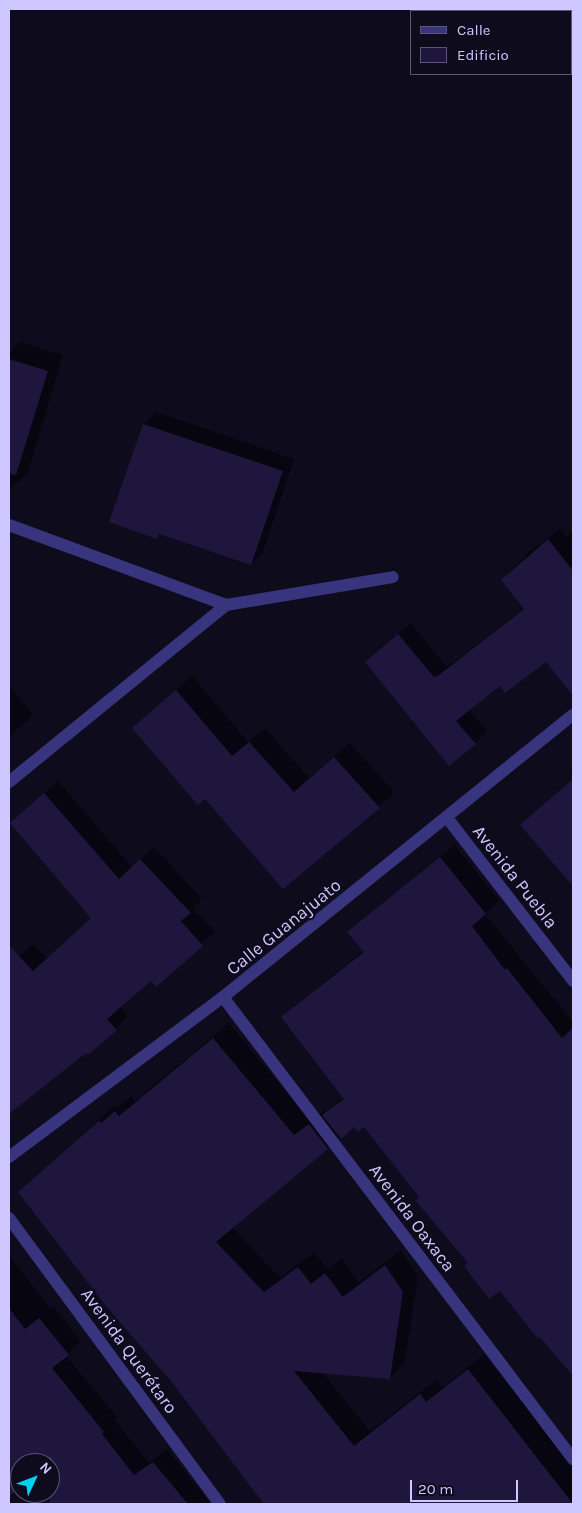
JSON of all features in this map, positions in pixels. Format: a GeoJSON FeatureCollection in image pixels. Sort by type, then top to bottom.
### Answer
{"type":"FeatureCollection","features":[{"type":"Feature","properties":{"kind":"street"},"geometry":{"type":"LineString","coordinates":[[9,524],[226,605],[392,578]]}},
{"type":"Feature","properties":{"kind":"street"},"geometry":{"type":"LineString","coordinates":[[9,782],[226,605]]}},
{"type":"Feature","properties":{"kind":"street","name":"Calle Guanajuato"},"geometry":{"type":"LineString","coordinates":[[9,1157],[223,997],[448,818],[573,715]]}},
{"type":"Feature","properties":{"kind":"street","name":"Avenida Puebla"},"geometry":{"type":"LineString","coordinates":[[448,818],[573,981]]}},
{"type":"Feature","properties":{"kind":"street","name":"Avenida Oaxaca"},"geometry":{"type":"LineString","coordinates":[[223,997],[573,1459]]}},
{"type":"Feature","properties":{"kind":"street","name":"Avenida Querétaro"},"geometry":{"type":"LineString","coordinates":[[9,1218],[220,1504]]}},
{"type":"Feature","properties":{"kind":"building"},"geometry":{"type":"Polygon","coordinates":[[[9,359],[48,371],[16,475],[9,474],[9,359]]]}},
{"type":"Feature","properties":{"kind":"building"},"geometry":{"type":"Polygon","coordinates":[[[143,424],[283,471],[251,565],[159,534],[157,539],[109,522],[143,424]]]}},
{"type":"Feature","properties":{"kind":"building"},"geometry":{"type":"Polygon","coordinates":[[[548,539],[573,571],[573,696],[546,662],[505,693],[500,686],[456,721],[476,744],[449,766],[365,662],[398,634],[434,677],[439,675],[524,609],[501,580],[548,539]]]}},
{"type":"Feature","properties":{"kind":"building"},"geometry":{"type":"Polygon","coordinates":[[[176,690],[232,756],[249,742],[294,792],[334,757],[380,808],[283,889],[205,799],[198,805],[132,728],[176,690]]]}},
{"type":"Feature","properties":{"kind":"building"},"geometry":{"type":"Polygon","coordinates":[[[573,779],[573,886],[520,825],[573,779]]]}},
{"type":"Feature","properties":{"kind":"building"},"geometry":{"type":"Polygon","coordinates":[[[44,793],[119,879],[140,859],[191,913],[181,921],[203,946],[156,987],[151,981],[107,1019],[117,1030],[88,1055],[86,1053],[9,1114],[9,945],[33,971],[91,918],[10,823],[44,793]]]}},
{"type":"Feature","properties":{"kind":"building"},"geometry":{"type":"Polygon","coordinates":[[[440,857],[486,914],[472,926],[505,970],[507,968],[562,1038],[573,1028],[573,1376],[540,1337],[538,1339],[500,1291],[489,1299],[464,1266],[468,1263],[416,1201],[419,1197],[364,1127],[358,1132],[354,1127],[341,1139],[322,1115],[344,1099],[281,1017],[364,952],[347,932],[440,857]]]}},
{"type":"Feature","properties":{"kind":"building"},"geometry":{"type":"Polygon","coordinates":[[[213,1038],[294,1135],[309,1124],[328,1149],[216,1242],[264,1292],[298,1267],[311,1284],[325,1273],[343,1297],[385,1265],[403,1292],[390,1379],[294,1371],[354,1446],[420,1394],[426,1402],[468,1369],[573,1504],[264,1504],[171,1381],[106,1306],[18,1192],[99,1121],[101,1123],[115,1111],[119,1116],[213,1038]]]}},
{"type":"Feature","properties":{"kind":"building"},"geometry":{"type":"Polygon","coordinates":[[[9,1308],[25,1329],[39,1318],[69,1355],[52,1368],[104,1432],[102,1434],[134,1475],[153,1462],[188,1504],[50,1504],[60,1503],[60,1453],[10,1453],[9,1496],[9,1308]]]}}]}
